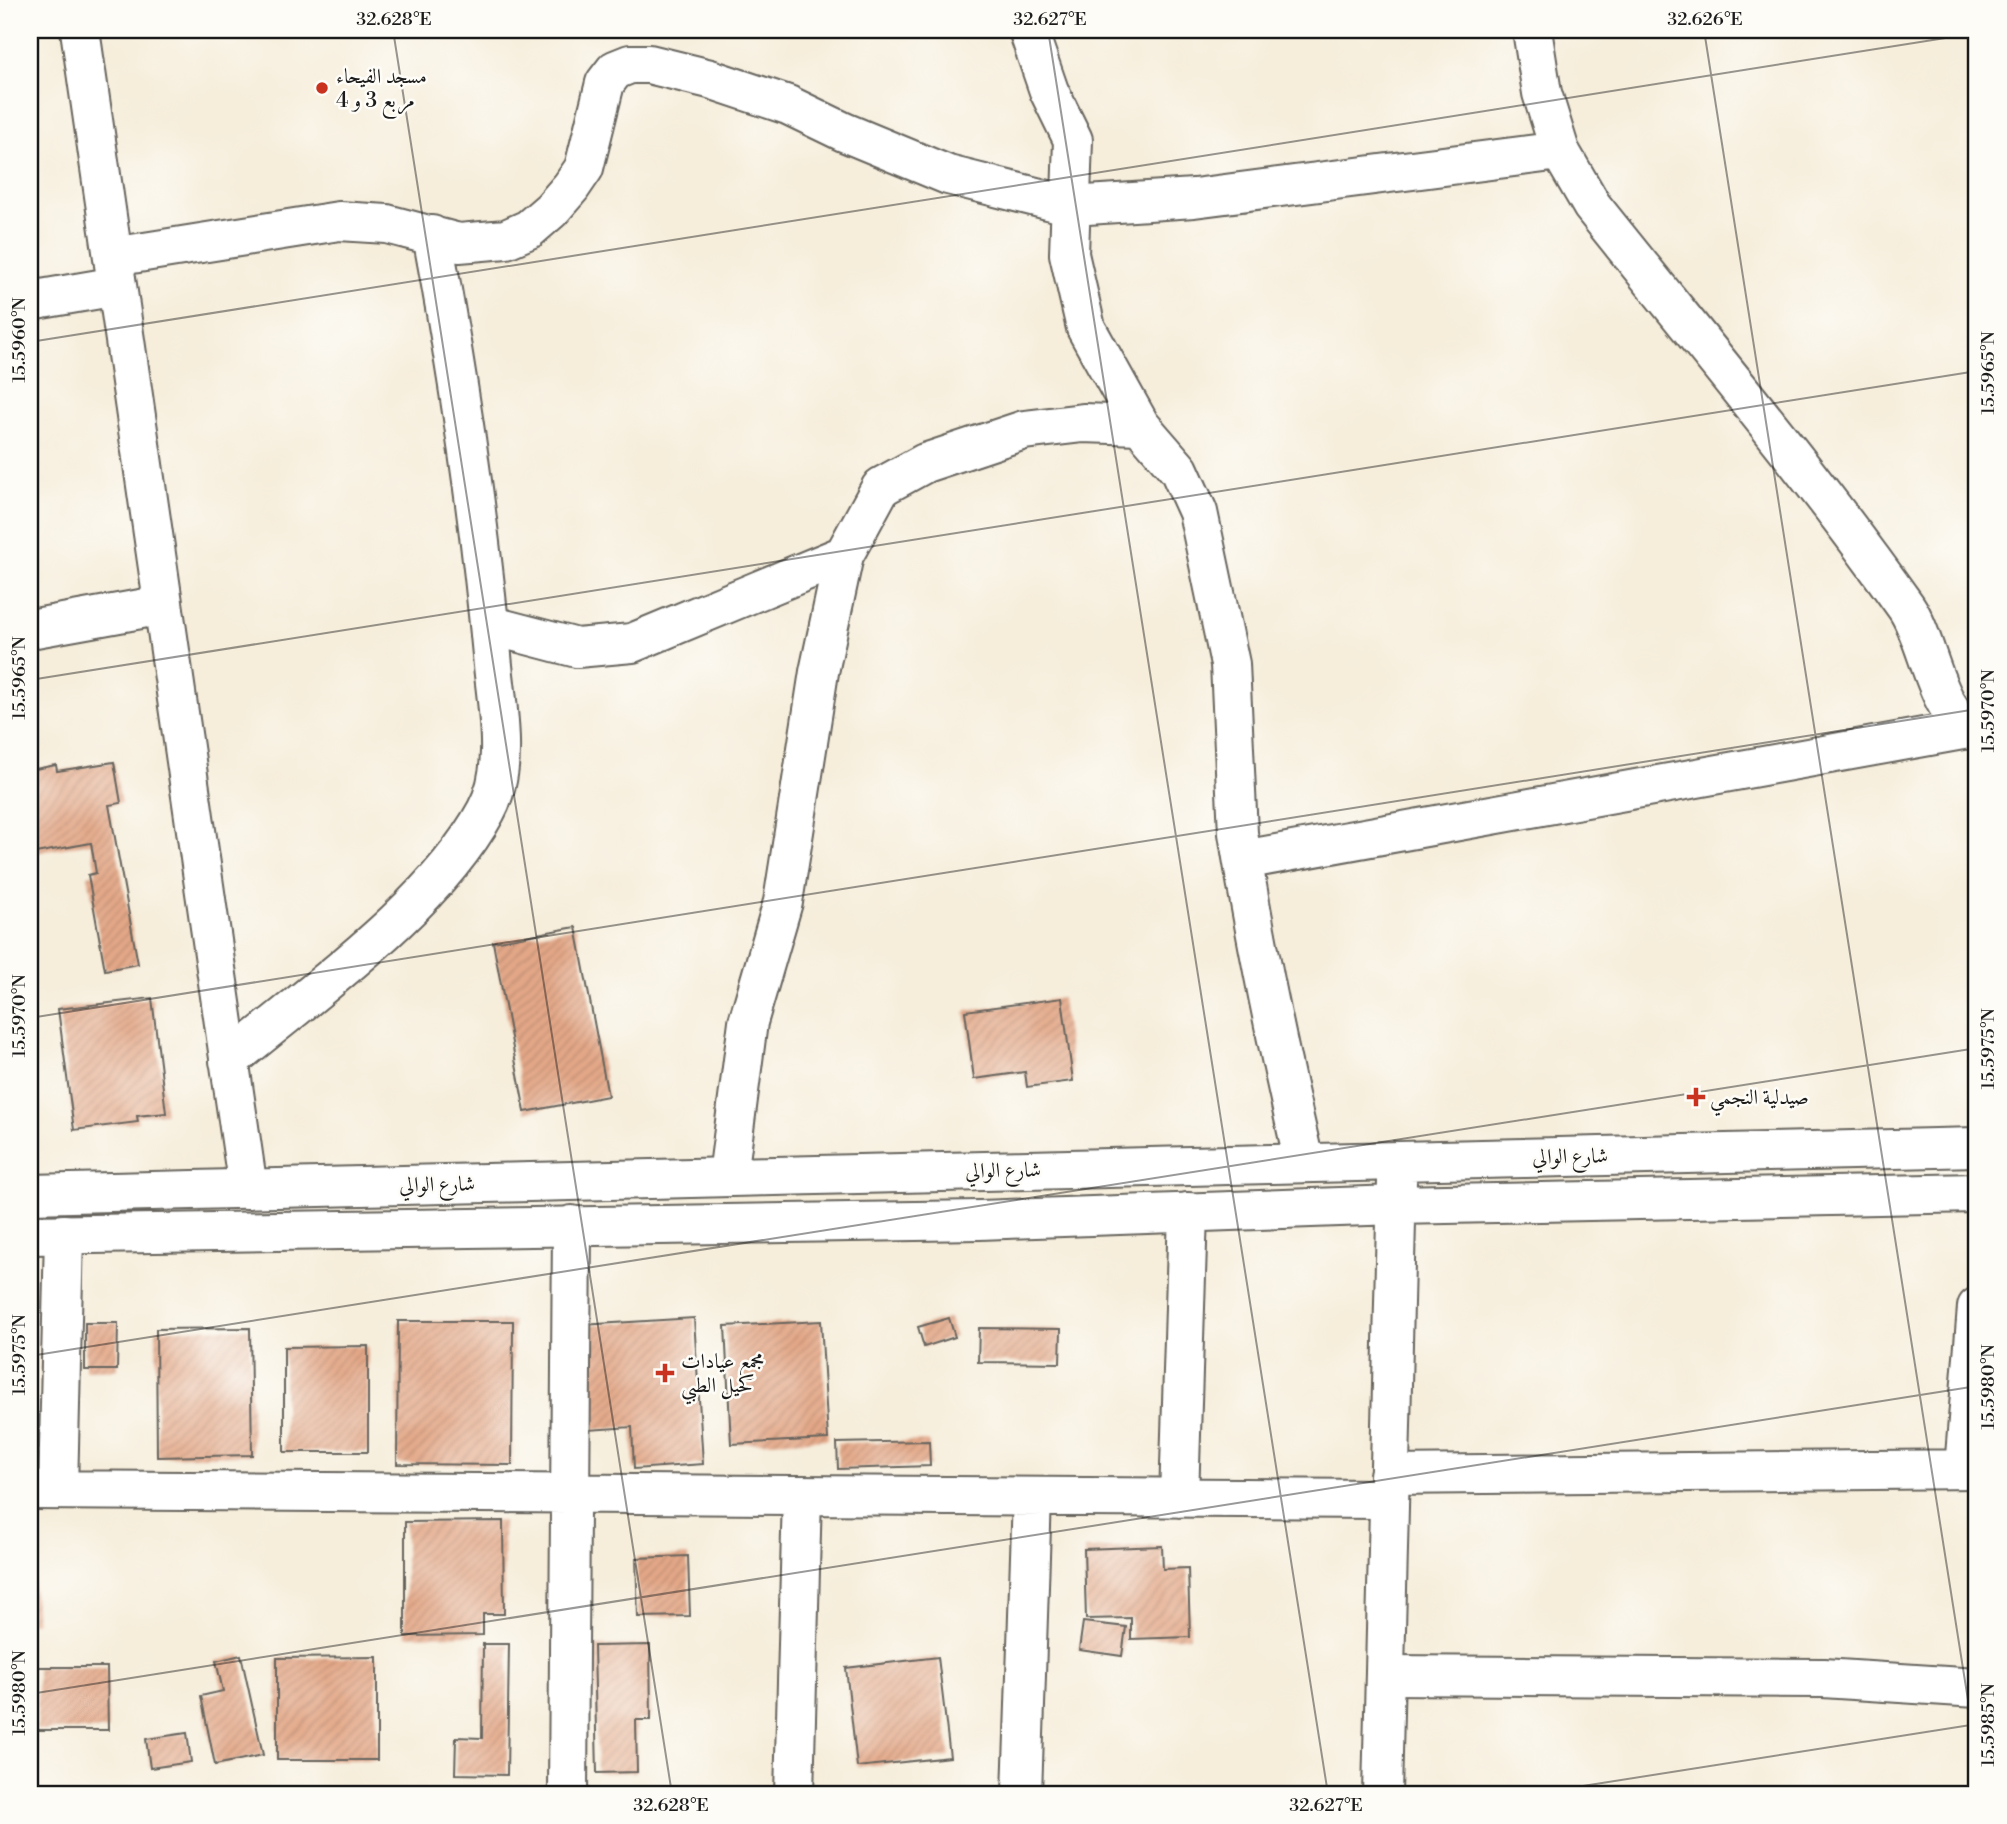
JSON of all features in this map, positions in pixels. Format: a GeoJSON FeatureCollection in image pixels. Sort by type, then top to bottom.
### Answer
{"type":"FeatureCollection","features":[{"type":"Feature","properties":{"kind":"street"},"geometry":{"type":"LineString","coordinates":[[80,30],[248,1189]]}},
{"type":"Feature","properties":{"kind":"street"},"geometry":{"type":"LineString","coordinates":[[1028,30],[1049,91],[1073,140],[1069,254],[1086,328],[1140,425],[1179,470],[1198,512],[1230,664],[1242,860],[1260,966],[1304,1162]]}},
{"type":"Feature","properties":{"kind":"street"},"geometry":{"type":"LineString","coordinates":[[1532,30],[1542,93],[1560,151],[1592,206],[1846,523],[1909,612],[1952,715],[1973,731]]}},
{"type":"Feature","properties":{"kind":"street"},"geometry":{"type":"LineString","coordinates":[[30,301],[115,271],[339,221],[364,220],[459,243],[506,239],[529,229],[551,210],[584,168],[605,83],[615,70],[630,64],[649,64],[710,79],[788,105],[844,132],[948,174],[1072,206],[1194,198],[1560,151]]}},
{"type":"Feature","properties":{"kind":"street"},"geometry":{"type":"LineString","coordinates":[[229,1061],[399,919],[465,848],[488,809],[498,779],[498,734],[489,625],[453,347],[432,235]]}},
{"type":"Feature","properties":{"kind":"street"},"geometry":{"type":"LineString","coordinates":[[728,1176],[748,1022],[783,902],[819,672],[844,555],[881,487],[925,463],[1024,430],[1083,423],[1140,425]]}},
{"type":"Feature","properties":{"kind":"street"},"geometry":{"type":"LineString","coordinates":[[489,625],[577,649],[632,643],[844,555]]}},
{"type":"Feature","properties":{"kind":"street"},"geometry":{"type":"LineString","coordinates":[[30,629],[163,605]]}},
{"type":"Feature","properties":{"kind":"street"},"geometry":{"type":"LineString","coordinates":[[1242,860],[1973,731]]}},
{"type":"Feature","properties":{"kind":"street","name":"شارع الوالي"},"geometry":{"type":"LineString","coordinates":[[30,1194],[1977,1147]]}},
{"type":"Feature","properties":{"kind":"street"},"geometry":{"type":"LineString","coordinates":[[1382,1794],[1398,1160]]}},
{"type":"Feature","properties":{"kind":"street","name":"شارع الوالي"},"geometry":{"type":"LineString","coordinates":[[47,1235],[980,1220],[1396,1205],[1977,1193]]}},
{"type":"Feature","properties":{"kind":"street"},"geometry":{"type":"LineString","coordinates":[[1178,1498],[1188,1212]]}},
{"type":"Feature","properties":{"kind":"street"},"geometry":{"type":"LineString","coordinates":[[568,1794],[572,1225]]}},
{"type":"Feature","properties":{"kind":"street"},"geometry":{"type":"LineString","coordinates":[[47,1235],[44,1490],[1178,1498],[1388,1487],[1970,1469],[1977,1307]]}},
{"type":"Feature","properties":{"kind":"street"},"geometry":{"type":"LineString","coordinates":[[794,1794],[802,1495]]}},
{"type":"Feature","properties":{"kind":"street"},"geometry":{"type":"LineString","coordinates":[[1022,1794],[1032,1497]]}},
{"type":"Feature","properties":{"kind":"street"},"geometry":{"type":"LineString","coordinates":[[1386,1675],[1823,1678],[1977,1688]]}},
{"type":"Feature","properties":{"kind":"building"},"geometry":{"type":"Polygon","coordinates":[[[114,762],[121,803],[109,805],[138,964],[105,970],[88,875],[96,873],[91,843],[30,854],[30,770],[56,765],[57,771],[114,762]]]}},
{"type":"Feature","properties":{"kind":"building"},"geometry":{"type":"Polygon","coordinates":[[[576,927],[608,1096],[525,1112],[493,942],[576,927]]]}},
{"type":"Feature","properties":{"kind":"building"},"geometry":{"type":"Polygon","coordinates":[[[152,998],[166,1113],[137,1116],[138,1122],[74,1130],[58,1009],[152,998]]]}},
{"type":"Feature","properties":{"kind":"building"},"geometry":{"type":"Polygon","coordinates":[[[1062,998],[1073,1081],[1027,1087],[1025,1072],[974,1079],[965,1011],[1062,998]]]}},
{"type":"Feature","properties":{"kind":"building"},"geometry":{"type":"Polygon","coordinates":[[[694,1318],[703,1464],[634,1469],[632,1427],[588,1430],[582,1325],[694,1318]]]}},
{"type":"Feature","properties":{"kind":"building"},"geometry":{"type":"Polygon","coordinates":[[[949,1318],[955,1337],[924,1347],[918,1327],[949,1318]]]}},
{"type":"Feature","properties":{"kind":"building"},"geometry":{"type":"Polygon","coordinates":[[[398,1321],[513,1321],[512,1465],[397,1464],[398,1321]]]}},
{"type":"Feature","properties":{"kind":"building"},"geometry":{"type":"Polygon","coordinates":[[[821,1321],[828,1439],[731,1444],[725,1326],[821,1321]]]}},
{"type":"Feature","properties":{"kind":"building"},"geometry":{"type":"Polygon","coordinates":[[[85,1323],[118,1323],[117,1370],[85,1370],[85,1323]]]}},
{"type":"Feature","properties":{"kind":"building"},"geometry":{"type":"Polygon","coordinates":[[[250,1328],[252,1455],[157,1457],[156,1329],[250,1328]]]}},
{"type":"Feature","properties":{"kind":"building"},"geometry":{"type":"Polygon","coordinates":[[[979,1328],[1061,1329],[1060,1363],[978,1362],[979,1328]]]}},
{"type":"Feature","properties":{"kind":"building"},"geometry":{"type":"Polygon","coordinates":[[[368,1346],[368,1452],[284,1452],[284,1347],[368,1346]]]}},
{"type":"Feature","properties":{"kind":"building"},"geometry":{"type":"Polygon","coordinates":[[[929,1441],[930,1466],[838,1469],[837,1443],[929,1441]]]}},
{"type":"Feature","properties":{"kind":"building"},"geometry":{"type":"Polygon","coordinates":[[[503,1521],[504,1614],[483,1614],[483,1635],[405,1636],[405,1522],[503,1521]]]}},
{"type":"Feature","properties":{"kind":"building"},"geometry":{"type":"Polygon","coordinates":[[[1162,1546],[1163,1569],[1188,1568],[1190,1637],[1131,1639],[1131,1618],[1086,1619],[1084,1549],[1162,1546]]]}},
{"type":"Feature","properties":{"kind":"building"},"geometry":{"type":"Polygon","coordinates":[[[688,1556],[690,1616],[638,1617],[636,1558],[688,1556]]]}},
{"type":"Feature","properties":{"kind":"building"},"geometry":{"type":"Polygon","coordinates":[[[30,1576],[33,1576],[36,1623],[30,1623],[30,1576]]]}},
{"type":"Feature","properties":{"kind":"building"},"geometry":{"type":"Polygon","coordinates":[[[1083,1622],[1126,1627],[1122,1656],[1079,1650],[1083,1622]]]}},
{"type":"Feature","properties":{"kind":"building"},"geometry":{"type":"Polygon","coordinates":[[[483,1644],[509,1644],[507,1775],[455,1774],[456,1737],[482,1738],[483,1644]]]}},
{"type":"Feature","properties":{"kind":"building"},"geometry":{"type":"Polygon","coordinates":[[[650,1645],[651,1720],[636,1720],[637,1772],[597,1773],[594,1646],[650,1645]]]}},
{"type":"Feature","properties":{"kind":"building"},"geometry":{"type":"Polygon","coordinates":[[[241,1655],[263,1755],[215,1765],[201,1696],[223,1691],[216,1661],[241,1655]]]}},
{"type":"Feature","properties":{"kind":"building"},"geometry":{"type":"Polygon","coordinates":[[[377,1657],[377,1760],[277,1760],[277,1658],[377,1657]]]}},
{"type":"Feature","properties":{"kind":"building"},"geometry":{"type":"Polygon","coordinates":[[[938,1657],[950,1757],[857,1767],[846,1668],[938,1657]]]}},
{"type":"Feature","properties":{"kind":"building"},"geometry":{"type":"Polygon","coordinates":[[[37,1667],[107,1667],[108,1730],[37,1730],[37,1667]]]}},
{"type":"Feature","properties":{"kind":"building"},"geometry":{"type":"Polygon","coordinates":[[[187,1733],[191,1762],[150,1768],[146,1739],[187,1733]]]}},
{"type":"Feature","properties":{"kind":"place","name":"مسجد الفيحاء مربع 3 و 4"},"geometry":{"type":"Point","coordinates":[322,88]}},
{"type":"Feature","properties":{"kind":"place","name":"صيدلية النجمي"},"geometry":{"type":"Point","coordinates":[1696,1097]}},
{"type":"Feature","properties":{"kind":"place","name":"مجمع عيادات كحيل الطبي"},"geometry":{"type":"Point","coordinates":[665,1373]}}]}
